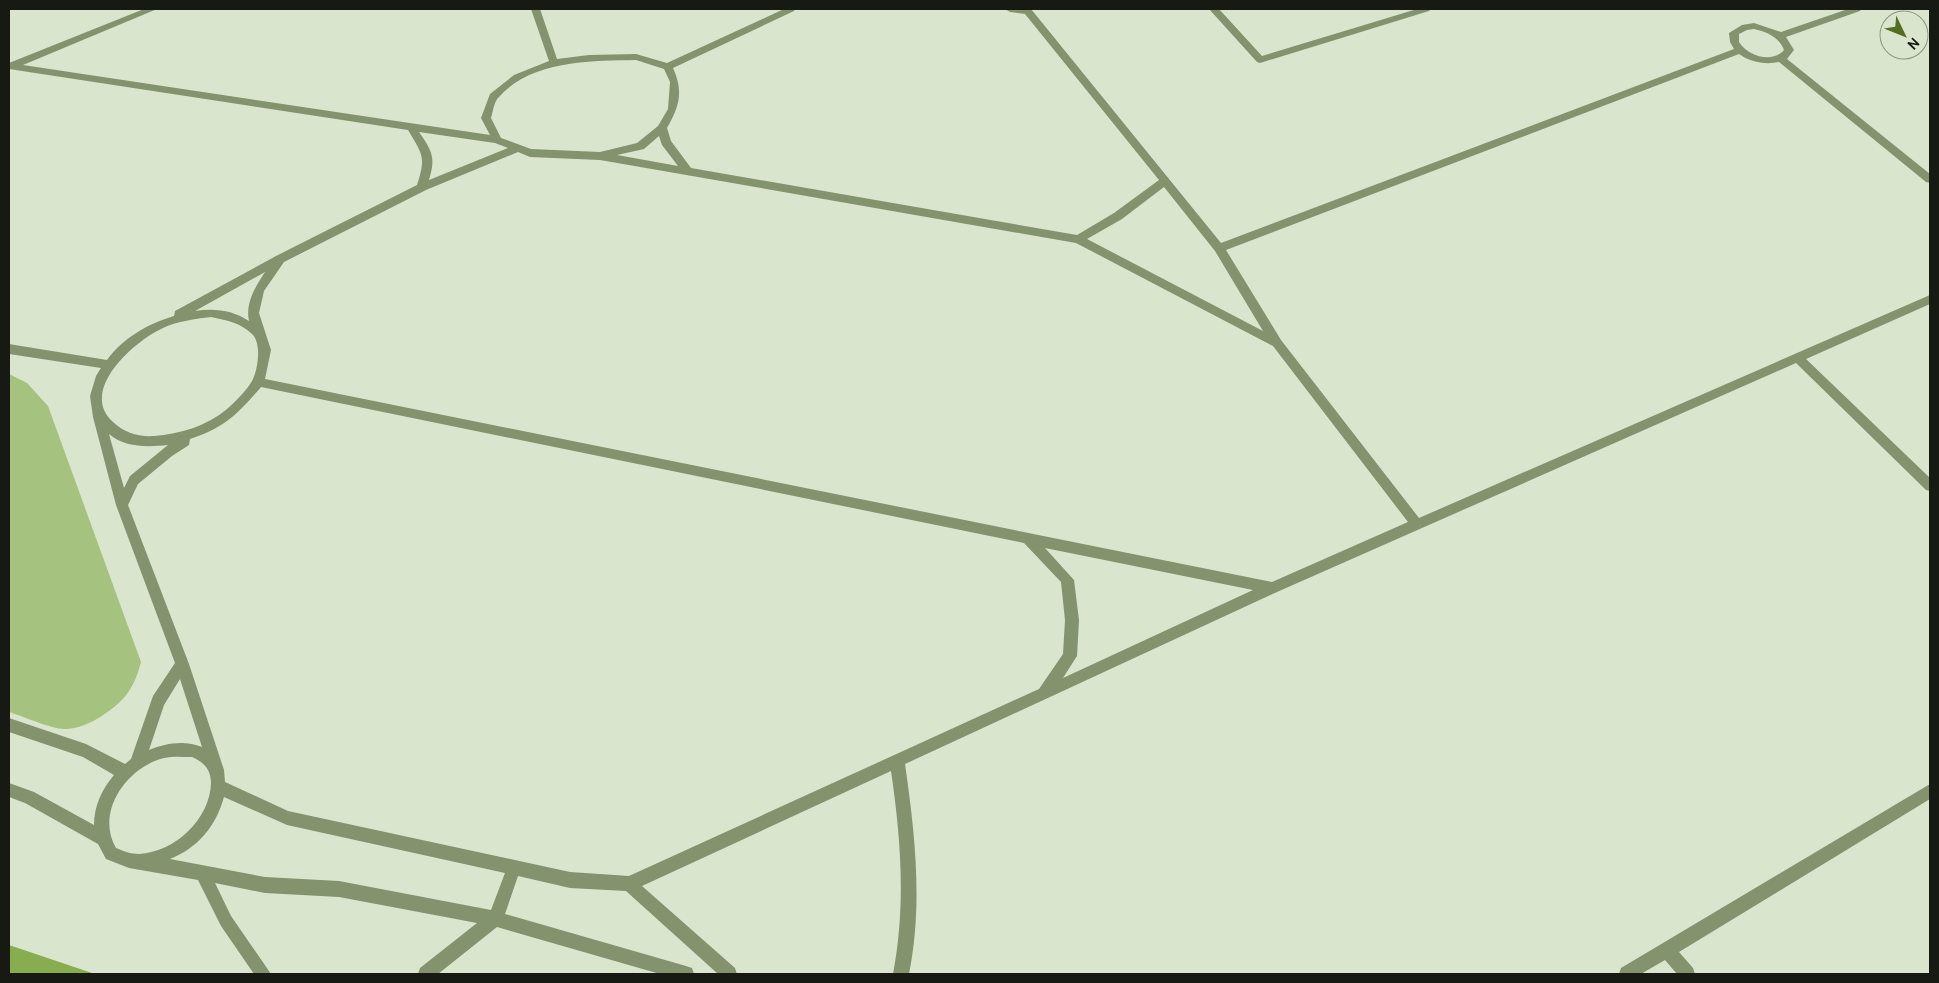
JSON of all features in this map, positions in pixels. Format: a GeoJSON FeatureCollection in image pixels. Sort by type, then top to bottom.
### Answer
{"type":"FeatureCollection","features":[{"type":"Feature","properties":{"kind":"street"},"geometry":{"type":"LineString","coordinates":[[10,66],[152,9]]}},
{"type":"Feature","properties":{"kind":"street"},"geometry":{"type":"LineString","coordinates":[[535,9],[554,63]]}},
{"type":"Feature","properties":{"kind":"street"},"geometry":{"type":"LineString","coordinates":[[497,140],[486,118],[493,96],[517,77],[554,63],[589,58],[636,57],[668,67],[791,9]]}},
{"type":"Feature","properties":{"kind":"street"},"geometry":{"type":"LineString","coordinates":[[1010,9],[1027,10],[1219,248],[1277,343],[1417,524]]}},
{"type":"Feature","properties":{"kind":"street"},"geometry":{"type":"LineString","coordinates":[[1214,9],[1260,60],[1426,9]]}},
{"type":"Feature","properties":{"kind":"street"},"geometry":{"type":"LineString","coordinates":[[1780,36],[1857,9]]}},
{"type":"Feature","properties":{"kind":"street"},"geometry":{"type":"LineString","coordinates":[[1745,27],[1763,28],[1780,36],[1787,44],[1789,50],[1786,56],[1781,59],[1768,61],[1758,59],[1740,50],[1733,38],[1734,33],[1745,27]]}},
{"type":"Feature","properties":{"kind":"street"},"geometry":{"type":"LineString","coordinates":[[1219,248],[1740,50]]}},
{"type":"Feature","properties":{"kind":"street"},"geometry":{"type":"LineString","coordinates":[[1781,59],[1930,179]]}},
{"type":"Feature","properties":{"kind":"street"},"geometry":{"type":"LineString","coordinates":[[10,66],[497,140],[530,152],[600,156],[1078,240],[1277,343]]}},
{"type":"Feature","properties":{"kind":"street"},"geometry":{"type":"LineString","coordinates":[[600,156],[640,146],[662,128],[673,109],[675,82],[668,67]]}},
{"type":"Feature","properties":{"kind":"street"},"geometry":{"type":"LineString","coordinates":[[411,127],[423,146],[428,163],[422,187]]}},
{"type":"Feature","properties":{"kind":"street"},"geometry":{"type":"LineString","coordinates":[[662,128],[666,142],[688,172]]}},
{"type":"Feature","properties":{"kind":"street"},"geometry":{"type":"LineString","coordinates":[[139,861],[168,854],[188,841],[205,824],[215,806],[219,787],[217,770],[182,664],[122,505],[99,417],[96,396],[102,376],[118,354],[133,341],[159,325],[280,259],[422,187],[518,148]]}},
{"type":"Feature","properties":{"kind":"street"},"geometry":{"type":"LineString","coordinates":[[1078,240],[1118,216],[1165,180]]}},
{"type":"Feature","properties":{"kind":"street"},"geometry":{"type":"LineString","coordinates":[[122,505],[134,480],[168,452],[231,413],[258,382],[265,350],[253,313],[259,290],[280,259]]}},
{"type":"Feature","properties":{"kind":"street"},"geometry":{"type":"LineString","coordinates":[[219,787],[287,818],[570,880],[629,884],[1272,588],[1930,300]]}},
{"type":"Feature","properties":{"kind":"street"},"geometry":{"type":"LineString","coordinates":[[159,325],[187,316],[211,313],[235,317],[258,332]]}},
{"type":"Feature","properties":{"kind":"street"},"geometry":{"type":"LineString","coordinates":[[9,349],[110,365]]}},
{"type":"Feature","properties":{"kind":"street"},"geometry":{"type":"LineString","coordinates":[[1798,358],[1930,486]]}},
{"type":"Feature","properties":{"kind":"street"},"geometry":{"type":"LineString","coordinates":[[258,382],[1272,588]]}},
{"type":"Feature","properties":{"kind":"street"},"geometry":{"type":"LineString","coordinates":[[99,417],[120,436],[145,442],[173,440],[203,430]]}},
{"type":"Feature","properties":{"kind":"street"},"geometry":{"type":"LineString","coordinates":[[1028,539],[1067,580],[1072,620],[1070,656],[1043,694]]}},
{"type":"Feature","properties":{"kind":"street"},"geometry":{"type":"LineString","coordinates":[[132,769],[158,701],[182,664]]}},
{"type":"Feature","properties":{"kind":"street"},"geometry":{"type":"LineString","coordinates":[[9,725],[132,769]]}},
{"type":"Feature","properties":{"kind":"street"},"geometry":{"type":"LineString","coordinates":[[217,770],[206,756],[192,750],[165,751],[145,759],[132,769],[106,800],[100,821],[102,838],[110,854],[265,885],[339,889],[495,919],[686,974]]}},
{"type":"Feature","properties":{"kind":"street"},"geometry":{"type":"LineString","coordinates":[[897,762],[904,810],[909,891],[906,953],[901,974]]}},
{"type":"Feature","properties":{"kind":"street"},"geometry":{"type":"LineString","coordinates":[[9,790],[30,797],[102,838]]}},
{"type":"Feature","properties":{"kind":"street"},"geometry":{"type":"LineString","coordinates":[[1627,974],[1930,791]]}},
{"type":"Feature","properties":{"kind":"street"},"geometry":{"type":"LineString","coordinates":[[426,974],[495,919],[514,868]]}},
{"type":"Feature","properties":{"kind":"street"},"geometry":{"type":"LineString","coordinates":[[203,874],[226,921],[263,974]]}},
{"type":"Feature","properties":{"kind":"street"},"geometry":{"type":"LineString","coordinates":[[629,884],[729,974]]}},
{"type":"Feature","properties":{"kind":"street"},"geometry":{"type":"LineString","coordinates":[[1668,950],[1687,974]]}},
{"type":"Feature","properties":{"kind":"green space"},"geometry":{"type":"Polygon","coordinates":[[[9,374],[27,383],[48,406],[141,662],[131,688],[124,698],[101,717],[73,728],[52,727],[9,712],[9,374]]]}},
{"type":"Feature","properties":{"kind":"green space"},"geometry":{"type":"Polygon","coordinates":[[[9,945],[95,974],[9,974],[9,945]]]}}]}
